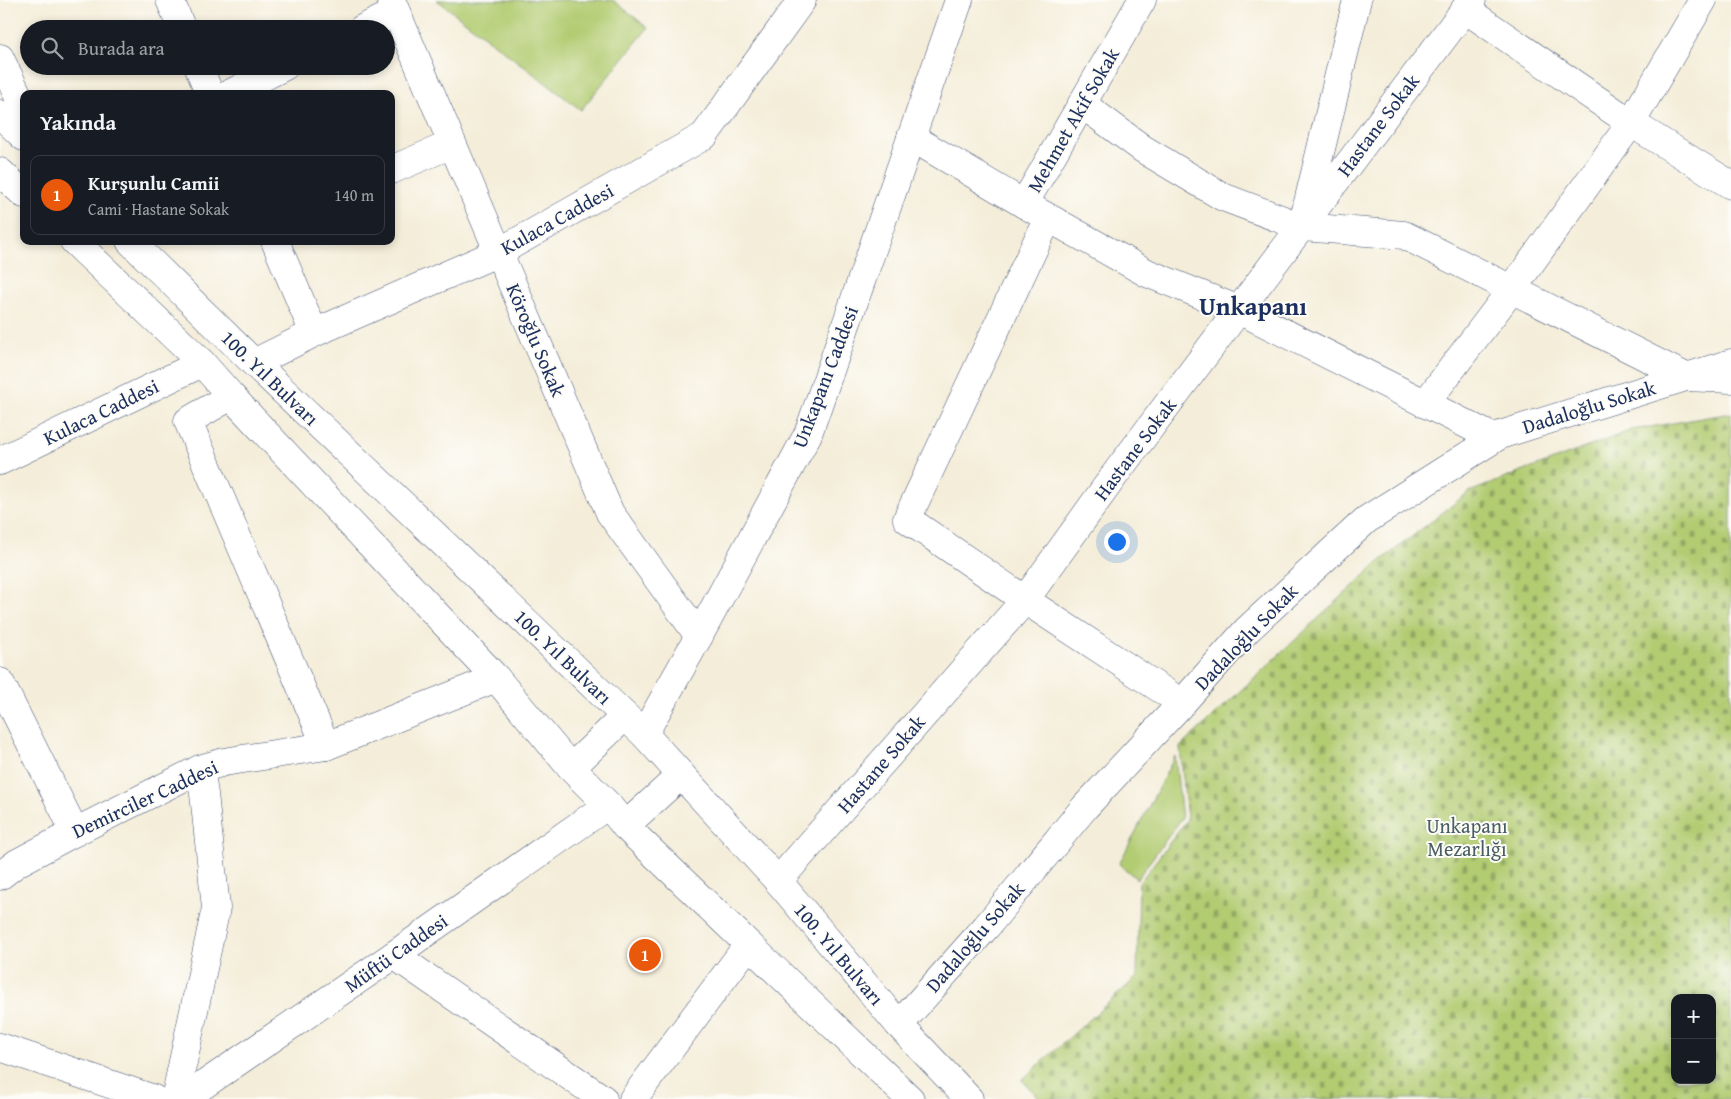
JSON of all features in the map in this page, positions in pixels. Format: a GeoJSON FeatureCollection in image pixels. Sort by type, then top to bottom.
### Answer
{"type":"FeatureCollection","features":[{"type":"Feature","properties":{"kind":"street"},"geometry":{"type":"LineString","coordinates":[[170,0],[178,20]]}},
{"type":"Feature","properties":{"kind":"street","name":"Kulaca Caddesi"},"geometry":{"type":"LineString","coordinates":[[254,363],[314,334],[499,252],[704,136],[802,0]]}},
{"type":"Feature","properties":{"kind":"street","name":"Unkapanı Caddesi"},"geometry":{"type":"LineString","coordinates":[[571,768],[635,725],[699,636],[808,434],[959,0]]}},
{"type":"Feature","properties":{"kind":"street","name":"Mehmet Akif Sokak"},"geometry":{"type":"LineString","coordinates":[[911,137],[1024,204],[1142,0]]}},
{"type":"Feature","properties":{"kind":"street"},"geometry":{"type":"LineString","coordinates":[[1302,226],[1357,0]]}},
{"type":"Feature","properties":{"kind":"street"},"geometry":{"type":"LineString","coordinates":[[1425,404],[1512,289],[1631,123],[1703,0]]}},
{"type":"Feature","properties":{"kind":"street"},"geometry":{"type":"LineString","coordinates":[[1469,4],[1631,123],[1731,185]]}},
{"type":"Feature","properties":{"kind":"street","name":"Hastane Sokak"},"geometry":{"type":"LineString","coordinates":[[778,881],[1025,600],[1119,470],[1469,4]]}},
{"type":"Feature","properties":{"kind":"street"},"geometry":{"type":"LineString","coordinates":[[375,20],[394,6]]}},
{"type":"Feature","properties":{"kind":"street","name":"Köroğlu Sokak"},"geometry":{"type":"LineString","coordinates":[[394,6],[610,513],[699,636]]}},
{"type":"Feature","properties":{"kind":"street"},"geometry":{"type":"LineString","coordinates":[[0,58],[20,100]]}},
{"type":"Feature","properties":{"kind":"street"},"geometry":{"type":"LineString","coordinates":[[202,75],[208,90]]}},
{"type":"Feature","properties":{"kind":"street"},"geometry":{"type":"LineString","coordinates":[[237,90],[267,75]]}},
{"type":"Feature","properties":{"kind":"street"},"geometry":{"type":"LineString","coordinates":[[1082,104],[1143,149],[1223,197],[1302,226],[1404,235],[1686,377],[1731,378]]}},
{"type":"Feature","properties":{"kind":"street"},"geometry":{"type":"LineString","coordinates":[[0,114],[20,133]]}},
{"type":"Feature","properties":{"kind":"street"},"geometry":{"type":"LineString","coordinates":[[395,168],[452,144]]}},
{"type":"Feature","properties":{"kind":"street"},"geometry":{"type":"LineString","coordinates":[[1024,204],[1147,273],[1239,310],[1494,438]]}},
{"type":"Feature","properties":{"kind":"street"},"geometry":{"type":"LineString","coordinates":[[1048,218],[907,519],[1025,600],[1182,703]]}},
{"type":"Feature","properties":{"kind":"street","name":"100. Yıl Bulvarı"},"geometry":{"type":"LineString","coordinates":[[78,245],[202,363],[496,678],[571,768],[608,805],[625,826],[910,1099]]}},
{"type":"Feature","properties":{"kind":"street","name":"100. Yıl Bulvarı"},"geometry":{"type":"LineString","coordinates":[[134,245],[254,363],[635,725],[778,881],[899,1025],[969,1099]]}},
{"type":"Feature","properties":{"kind":"street"},"geometry":{"type":"LineString","coordinates":[[276,245],[314,334]]}},
{"type":"Feature","properties":{"kind":"street","name":"Kulaca Caddesi"},"geometry":{"type":"LineString","coordinates":[[0,461],[202,363]]}},
{"type":"Feature","properties":{"kind":"street","name":"Dadaloğlu Sokak"},"geometry":{"type":"LineString","coordinates":[[899,1025],[986,927],[1085,807],[1247,630],[1366,520],[1494,438],[1731,364]]}},
{"type":"Feature","properties":{"kind":"street"},"geometry":{"type":"LineString","coordinates":[[231,396],[188,422],[326,746]]}},
{"type":"Feature","properties":{"kind":"street","name":"Demirciler Caddesi"},"geometry":{"type":"LineString","coordinates":[[0,876],[17,863],[200,769],[224,762],[326,746],[496,678]]}},
{"type":"Feature","properties":{"kind":"street"},"geometry":{"type":"LineString","coordinates":[[0,682],[75,832]]}},
{"type":"Feature","properties":{"kind":"street"},"geometry":{"type":"LineString","coordinates":[[174,1099],[216,908],[200,769]]}},
{"type":"Feature","properties":{"kind":"street"},"geometry":{"type":"LineString","coordinates":[[625,826],[681,775]]}},
{"type":"Feature","properties":{"kind":"street","name":"Müftü Caddesi"},"geometry":{"type":"LineString","coordinates":[[183,1099],[394,955],[608,805]]}},
{"type":"Feature","properties":{"kind":"street"},"geometry":{"type":"LineString","coordinates":[[633,1099],[748,945]]}},
{"type":"Feature","properties":{"kind":"street"},"geometry":{"type":"LineString","coordinates":[[394,955],[603,1099]]}},
{"type":"Feature","properties":{"kind":"street"},"geometry":{"type":"LineString","coordinates":[[0,1047],[154,1099]]}},
{"type":"Feature","properties":{"kind":"green space"},"geometry":{"type":"Polygon","coordinates":[[[437,0],[613,0],[648,28],[581,110],[437,0]]]}},
{"type":"Feature","properties":{"kind":"green space","name":"Unkapanı Mezarlığı"},"geometry":{"type":"Polygon","coordinates":[[[1731,413],[1731,1099],[1040,1099],[1022,1080],[1137,977],[1139,883],[1187,820],[1180,747],[1378,563],[1469,492],[1632,430],[1731,413]]]}},
{"type":"Feature","properties":{"kind":"green space"},"geometry":{"type":"Polygon","coordinates":[[[1175,756],[1182,818],[1137,879],[1119,864],[1175,756]]]}},
{"type":"Feature","properties":{"kind":"place","name":"Kurşunlu Camii"},"geometry":{"type":"Point","coordinates":[645,955]}},
{"type":"Feature","properties":{"kind":"district","name":"Unkapanı"},"geometry":{"type":"Point","coordinates":[1253,306]}}]}
